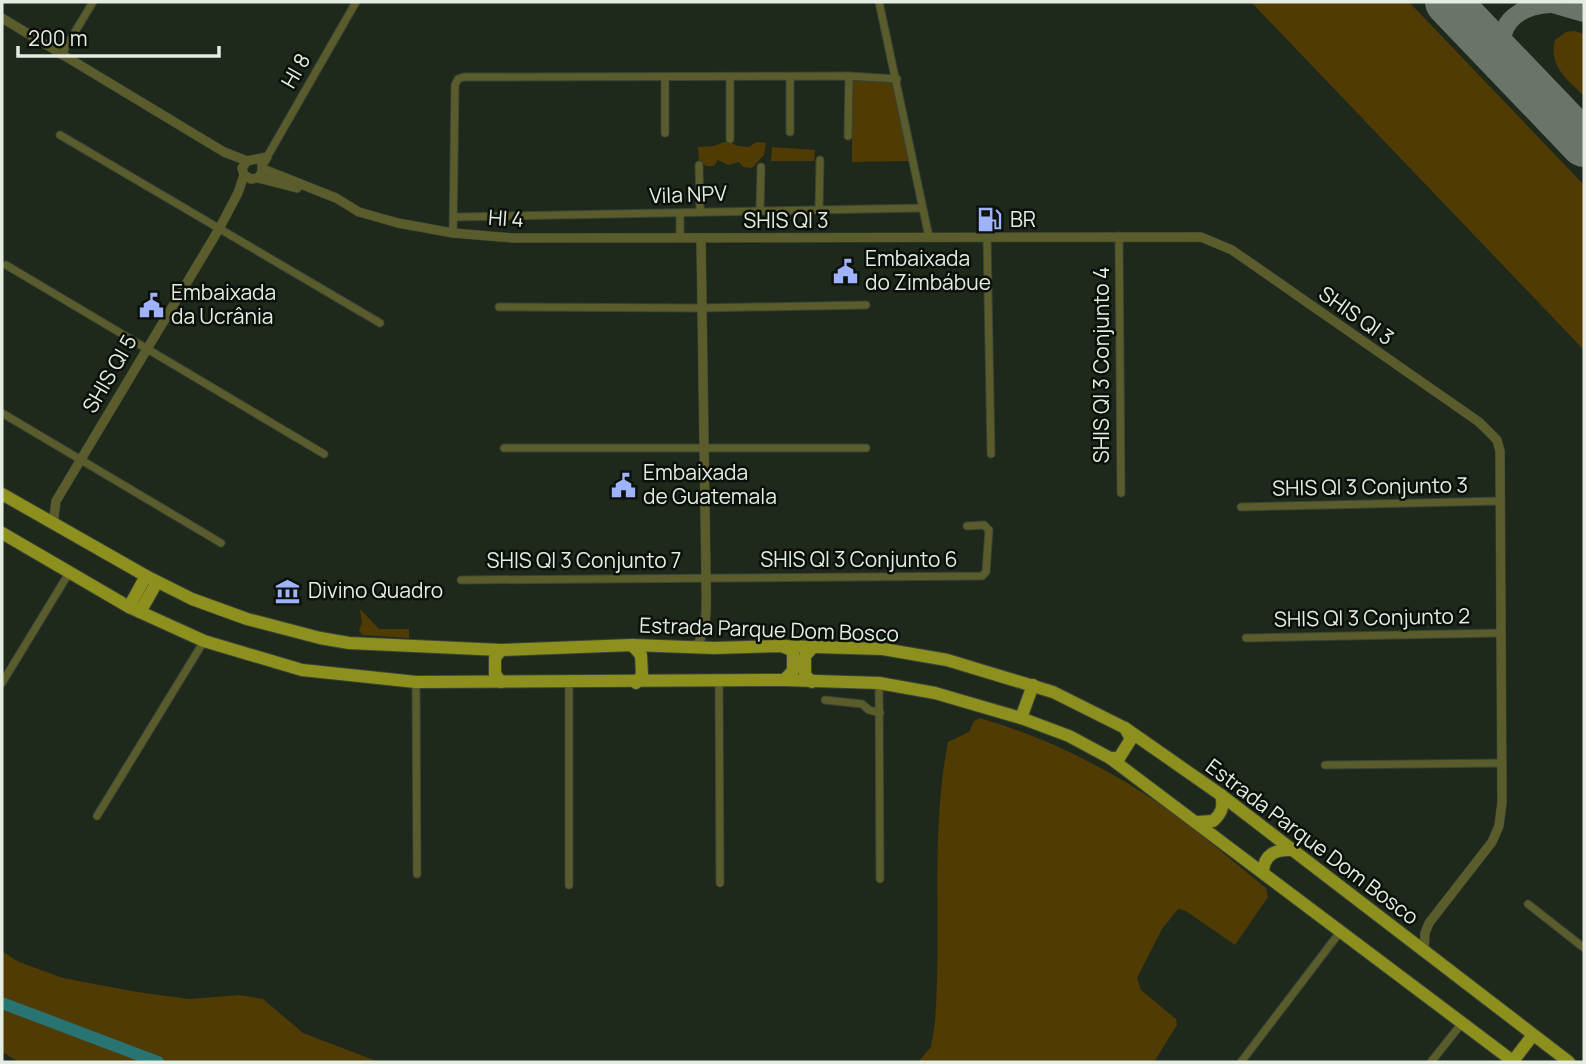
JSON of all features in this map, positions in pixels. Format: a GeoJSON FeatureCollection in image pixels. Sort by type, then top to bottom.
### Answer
{"type":"FeatureCollection","features":[{"type":"Feature","properties":{"kind":"main road","name":"Estrada Parque Dom Bosco"},"geometry":{"type":"LineString","coordinates":[[2,494],[151,579],[192,599],[237,615],[320,638],[349,643],[501,650],[632,645],[883,649],[947,660],[1053,692],[1125,728],[1221,795],[1569,1062]]}},
{"type":"Feature","properties":{"kind":"main road"},"geometry":{"type":"LineString","coordinates":[[2,502],[25,515],[36,514]]}},
{"type":"Feature","properties":{"kind":"main road"},"geometry":{"type":"LineString","coordinates":[[2,533],[134,609],[204,642],[302,670],[416,682],[636,683],[784,680],[879,683],[935,693],[1021,718],[1069,736],[1110,758],[1513,1062],[1533,1035]]}},
{"type":"Feature","properties":{"kind":"main road"},"geometry":{"type":"LineString","coordinates":[[134,609],[151,579]]}},
{"type":"Feature","properties":{"kind":"main road"},"geometry":{"type":"LineString","coordinates":[[632,645],[642,654],[642,675],[636,683]]}},
{"type":"Feature","properties":{"kind":"main road"},"geometry":{"type":"LineString","coordinates":[[656,682],[649,672],[650,654],[657,646]]}},
{"type":"Feature","properties":{"kind":"main road"},"geometry":{"type":"LineString","coordinates":[[782,646],[790,649],[793,659],[793,671],[784,680]]}},
{"type":"Feature","properties":{"kind":"main road"},"geometry":{"type":"LineString","coordinates":[[812,682],[805,675],[805,656],[813,647]]}},
{"type":"Feature","properties":{"kind":"main road"},"geometry":{"type":"LineString","coordinates":[[485,682],[489,675],[486,649]]}},
{"type":"Feature","properties":{"kind":"main road"},"geometry":{"type":"LineString","coordinates":[[501,650],[495,658],[495,674],[501,682]]}},
{"type":"Feature","properties":{"kind":"main road"},"geometry":{"type":"LineString","coordinates":[[1021,718],[1033,685]]}},
{"type":"Feature","properties":{"kind":"main road"},"geometry":{"type":"LineString","coordinates":[[1110,758],[1119,758],[1131,739],[1125,728]]}},
{"type":"Feature","properties":{"kind":"main road"},"geometry":{"type":"LineString","coordinates":[[1198,822],[1213,821],[1220,815],[1223,802],[1221,795]]}},
{"type":"Feature","properties":{"kind":"main road"},"geometry":{"type":"LineString","coordinates":[[1218,838],[1217,826],[1222,818],[1229,812],[1240,810]]}},
{"type":"Feature","properties":{"kind":"main road"},"geometry":{"type":"LineString","coordinates":[[1263,872],[1262,867],[1275,850],[1292,850]]}},
{"type":"Feature","properties":{"kind":"street"},"geometry":{"type":"LineString","coordinates":[[61,55],[93,2]]}},
{"type":"Feature","properties":{"kind":"street","name":"HI 8"},"geometry":{"type":"LineString","coordinates":[[267,158],[356,2]]}},
{"type":"Feature","properties":{"kind":"street"},"geometry":{"type":"LineString","coordinates":[[879,2],[929,237]]}},
{"type":"Feature","properties":{"kind":"street","name":"HI 4"},"geometry":{"type":"LineString","coordinates":[[2,18],[224,152],[251,172],[336,198],[359,212],[407,225],[453,233],[512,238],[680,239]]}},
{"type":"Feature","properties":{"kind":"street"},"geometry":{"type":"LineString","coordinates":[[453,233],[455,85],[458,79],[849,76],[897,79]]}},
{"type":"Feature","properties":{"kind":"street"},"geometry":{"type":"LineString","coordinates":[[848,136],[849,76]]}},
{"type":"Feature","properties":{"kind":"street"},"geometry":{"type":"LineString","coordinates":[[665,77],[665,132]]}},
{"type":"Feature","properties":{"kind":"street"},"geometry":{"type":"LineString","coordinates":[[790,77],[790,132]]}},
{"type":"Feature","properties":{"kind":"street"},"geometry":{"type":"LineString","coordinates":[[730,78],[730,139]]}},
{"type":"Feature","properties":{"kind":"street"},"geometry":{"type":"LineString","coordinates":[[60,135],[380,323]]}},
{"type":"Feature","properties":{"kind":"street"},"geometry":{"type":"LineString","coordinates":[[251,172],[267,158]]}},
{"type":"Feature","properties":{"kind":"street","name":"SHIS QI 5"},"geometry":{"type":"LineString","coordinates":[[53,524],[56,500],[238,193],[251,172],[267,158]]}},
{"type":"Feature","properties":{"kind":"street"},"geometry":{"type":"LineString","coordinates":[[818,208],[820,160]]}},
{"type":"Feature","properties":{"kind":"street"},"geometry":{"type":"LineString","coordinates":[[699,165],[700,212]]}},
{"type":"Feature","properties":{"kind":"street"},"geometry":{"type":"LineString","coordinates":[[760,210],[761,167]]}},
{"type":"Feature","properties":{"kind":"street","name":"Vila NPV"},"geometry":{"type":"LineString","coordinates":[[455,216],[922,208]]}},
{"type":"Feature","properties":{"kind":"street"},"geometry":{"type":"LineString","coordinates":[[680,214],[680,239]]}},
{"type":"Feature","properties":{"kind":"street"},"geometry":{"type":"LineString","coordinates":[[987,236],[990,454]]}},
{"type":"Feature","properties":{"kind":"street","name":"SHIS QI 3 Conjunto 4"},"geometry":{"type":"LineString","coordinates":[[1119,236],[1121,493]]}},
{"type":"Feature","properties":{"kind":"street","name":"SHIS QI 3"},"geometry":{"type":"LineString","coordinates":[[680,239],[1201,237],[1220,244],[1243,258],[1490,431],[1497,440],[1500,451],[1503,802],[1499,826],[1492,842],[1429,923],[1425,933],[1424,952]]}},
{"type":"Feature","properties":{"kind":"street"},"geometry":{"type":"LineString","coordinates":[[696,647],[705,628],[706,578],[701,238]]}},
{"type":"Feature","properties":{"kind":"street"},"geometry":{"type":"LineString","coordinates":[[6,265],[324,454]]}},
{"type":"Feature","properties":{"kind":"street"},"geometry":{"type":"LineString","coordinates":[[499,307],[701,308],[866,305]]}},
{"type":"Feature","properties":{"kind":"street"},"geometry":{"type":"LineString","coordinates":[[2,412],[221,543]]}},
{"type":"Feature","properties":{"kind":"street"},"geometry":{"type":"LineString","coordinates":[[504,448],[866,448]]}},
{"type":"Feature","properties":{"kind":"street","name":"SHIS QI 5"},"geometry":{"type":"LineString","coordinates":[[36,514],[56,500]]}},
{"type":"Feature","properties":{"kind":"street","name":"SHIS QI 3 Conjunto 3"},"geometry":{"type":"LineString","coordinates":[[1241,507],[1501,502]]}},
{"type":"Feature","properties":{"kind":"street","name":"SHIS QI 3 Conjunto 6"},"geometry":{"type":"LineString","coordinates":[[706,578],[982,576],[986,572],[989,530],[984,524],[967,526]]}},
{"type":"Feature","properties":{"kind":"street"},"geometry":{"type":"LineString","coordinates":[[2,682],[69,573]]}},
{"type":"Feature","properties":{"kind":"street","name":"SHIS QI 3 Conjunto 7"},"geometry":{"type":"LineString","coordinates":[[461,580],[706,578]]}},
{"type":"Feature","properties":{"kind":"street"},"geometry":{"type":"LineString","coordinates":[[705,628],[714,648]]}},
{"type":"Feature","properties":{"kind":"street","name":"SHIS QI 3 Conjunto 2"},"geometry":{"type":"LineString","coordinates":[[1245,638],[1500,633]]}},
{"type":"Feature","properties":{"kind":"street"},"geometry":{"type":"LineString","coordinates":[[97,816],[204,642]]}},
{"type":"Feature","properties":{"kind":"street"},"geometry":{"type":"LineString","coordinates":[[719,681],[720,883]]}},
{"type":"Feature","properties":{"kind":"street"},"geometry":{"type":"LineString","coordinates":[[416,682],[417,874]]}},
{"type":"Feature","properties":{"kind":"street"},"geometry":{"type":"LineString","coordinates":[[569,682],[569,885]]}},
{"type":"Feature","properties":{"kind":"street"},"geometry":{"type":"LineString","coordinates":[[879,683],[880,879]]}},
{"type":"Feature","properties":{"kind":"street"},"geometry":{"type":"LineString","coordinates":[[825,700],[862,704],[873,712],[880,713]]}},
{"type":"Feature","properties":{"kind":"street"},"geometry":{"type":"LineString","coordinates":[[1325,765],[1502,763]]}},
{"type":"Feature","properties":{"kind":"street"},"geometry":{"type":"LineString","coordinates":[[1528,904],[1584,948]]}},
{"type":"Feature","properties":{"kind":"street","name":"SHIS QI 3"},"geometry":{"type":"LineString","coordinates":[[1404,936],[1429,923]]}},
{"type":"Feature","properties":{"kind":"street"},"geometry":{"type":"LineString","coordinates":[[1241,1062],[1340,932]]}},
{"type":"Feature","properties":{"kind":"street"},"geometry":{"type":"LineString","coordinates":[[1432,1062],[1462,1023]]}},
{"type":"Feature","properties":{"kind":"shaded area"},"geometry":{"type":"Polygon","coordinates":[[[1251,2],[1409,2],[1584,185],[1584,350],[1251,2]]]}},
{"type":"Feature","properties":{"kind":"shaded area"},"geometry":{"type":"Polygon","coordinates":[[[1566,32],[1584,34],[1584,96],[1561,72],[1554,57],[1555,40],[1566,32]]]}},
{"type":"Feature","properties":{"kind":"shaded area"},"geometry":{"type":"Polygon","coordinates":[[[852,80],[894,83],[910,161],[852,162],[852,80]]]}},
{"type":"Feature","properties":{"kind":"shaded area"},"geometry":{"type":"Polygon","coordinates":[[[727,141],[749,147],[756,142],[766,143],[764,155],[752,168],[743,167],[739,162],[728,165],[718,160],[714,166],[706,166],[699,160],[698,147],[714,146],[727,141]]]}},
{"type":"Feature","properties":{"kind":"shaded area"},"geometry":{"type":"Polygon","coordinates":[[[772,147],[815,150],[814,161],[771,161],[772,147]]]}},
{"type":"Feature","properties":{"kind":"shaded area"},"geometry":{"type":"Polygon","coordinates":[[[360,609],[379,629],[409,629],[409,638],[363,635],[359,631],[362,623],[360,609]]]}},
{"type":"Feature","properties":{"kind":"shaded area"},"geometry":{"type":"Polygon","coordinates":[[[980,718],[1051,744],[1139,790],[1201,834],[1266,888],[1268,897],[1235,945],[1186,911],[1178,909],[1162,929],[1137,978],[1141,990],[1176,1019],[1177,1025],[1154,1062],[918,1062],[931,1047],[935,1022],[939,811],[948,742],[969,732],[974,721],[980,718]]]}},
{"type":"Feature","properties":{"kind":"shaded area"},"geometry":{"type":"Polygon","coordinates":[[[2,951],[19,962],[63,978],[137,992],[189,999],[239,995],[263,999],[303,1033],[379,1062],[19,1062],[2,1052],[2,951]]]}},
{"type":"Feature","properties":{"kind":"waterway"},"geometry":{"type":"LineString","coordinates":[[2,1003],[158,1062]]}},
{"type":"Feature","properties":{"kind":"taxiway"},"geometry":{"type":"LineString","coordinates":[[1546,2],[1584,13]]}},
{"type":"Feature","properties":{"kind":"taxiway"},"geometry":{"type":"LineString","coordinates":[[1524,81],[1506,58],[1502,43],[1504,33],[1508,24],[1522,11],[1553,4]]}},
{"type":"Feature","properties":{"kind":"runway"},"geometry":{"type":"LineString","coordinates":[[1448,2],[1584,144]]}},
{"type":"Feature","properties":{"kind":"place","name":"BR"},"geometry":{"type":"Point","coordinates":[990,220]}},
{"type":"Feature","properties":{"kind":"place","name":"Embaixada do Zimbábue"},"geometry":{"type":"Point","coordinates":[845,271]}},
{"type":"Feature","properties":{"kind":"place","name":"Embaixada da Ucrânia"},"geometry":{"type":"Point","coordinates":[151,305]}},
{"type":"Feature","properties":{"kind":"place","name":"Embaixada de Guatemala"},"geometry":{"type":"Point","coordinates":[623,485]}},
{"type":"Feature","properties":{"kind":"place","name":"Divino Quadro"},"geometry":{"type":"Point","coordinates":[288,591]}}]}
